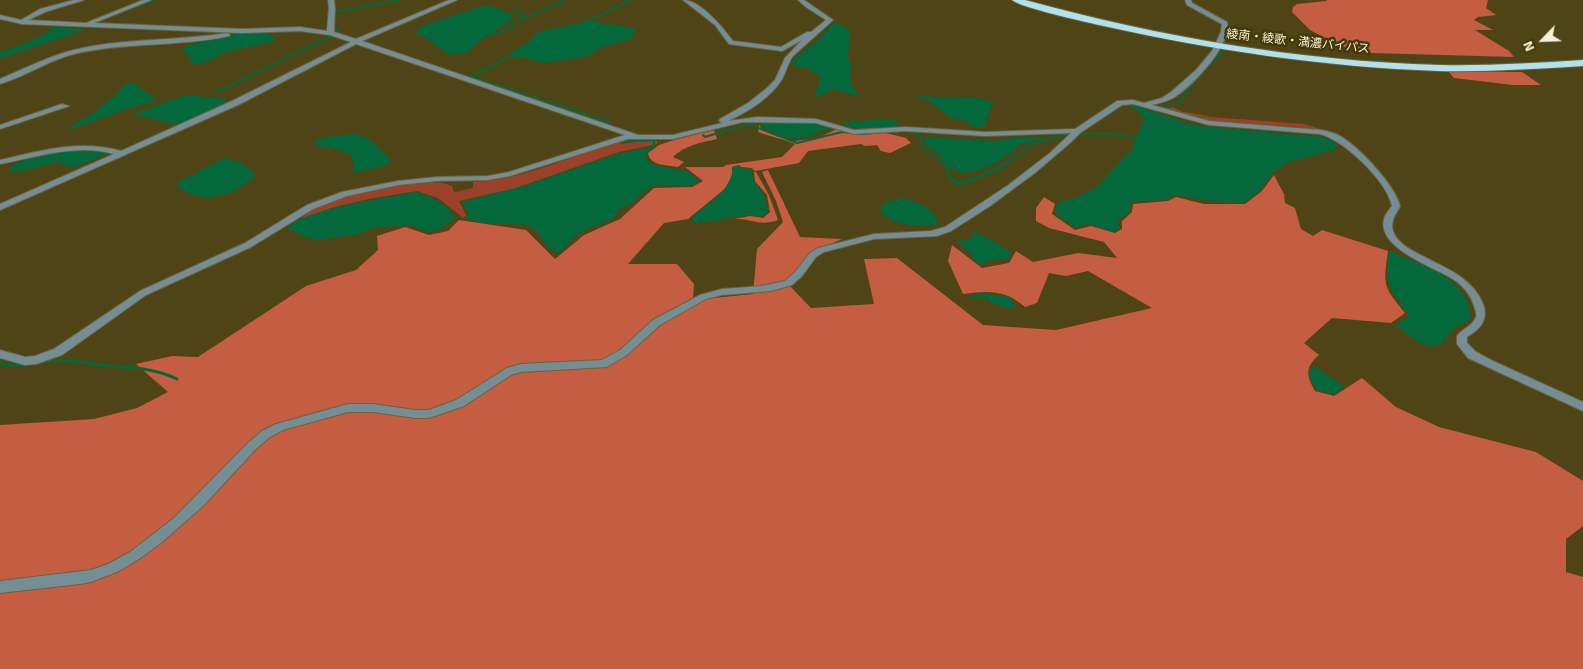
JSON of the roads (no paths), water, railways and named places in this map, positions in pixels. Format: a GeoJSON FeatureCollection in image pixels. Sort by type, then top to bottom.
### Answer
{"type":"FeatureCollection","features":[{"type":"Feature","properties":{"kind":"highway","name":"綾南・綾歌・満濃バイパス"},"geometry":{"type":"LineString","coordinates":[[1016,0],[1116,26],[1311,58],[1410,66],[1501,67],[1583,63]]}},
{"type":"Feature","properties":{"kind":"highway","name":"綾南・綾歌・満濃バイパス"},"geometry":{"type":"LineString","coordinates":[[1030,0],[1118,23],[1220,44],[1318,55],[1406,61],[1498,63],[1583,58]]}},
{"type":"Feature","properties":{"kind":"street"},"geometry":{"type":"LineString","coordinates":[[22,22],[31,15],[62,4],[81,0]]}},
{"type":"Feature","properties":{"kind":"street"},"geometry":{"type":"LineString","coordinates":[[84,25],[148,0]]}},
{"type":"Feature","properties":{"kind":"street"},"geometry":{"type":"LineString","coordinates":[[331,0],[333,7],[329,27],[331,33]]}},
{"type":"Feature","properties":{"kind":"street"},"geometry":{"type":"LineString","coordinates":[[0,207],[235,102],[355,42],[454,0]]}},
{"type":"Feature","properties":{"kind":"street"},"geometry":{"type":"LineString","coordinates":[[686,0],[717,24],[731,43],[782,49],[807,34],[815,32]]}},
{"type":"Feature","properties":{"kind":"street"},"geometry":{"type":"LineString","coordinates":[[708,129],[753,106],[777,83],[788,59],[830,20],[820,12],[808,7],[801,0]]}},
{"type":"Feature","properties":{"kind":"street"},"geometry":{"type":"LineString","coordinates":[[1145,105],[1173,95],[1217,51],[1220,44],[1226,29],[1225,23],[1193,7],[1189,4],[1188,0]]}},
{"type":"Feature","properties":{"kind":"street"},"geometry":{"type":"LineString","coordinates":[[0,18],[22,22],[84,25],[242,31],[300,29],[331,33],[635,136]]}},
{"type":"Feature","properties":{"kind":"street"},"geometry":{"type":"LineString","coordinates":[[0,82],[55,58],[78,51],[166,41],[209,39],[242,31]]}},
{"type":"Feature","properties":{"kind":"street"},"geometry":{"type":"LineString","coordinates":[[0,587],[71,580],[114,568],[163,534],[252,446],[280,427],[348,408],[373,408],[414,414],[429,414],[460,403],[508,372],[521,368],[603,364],[627,351],[649,328],[704,296],[718,292],[760,291],[793,281],[818,251],[870,236],[945,232],[966,220],[1058,151],[1077,132],[1120,103],[1133,102],[1210,123],[1321,132],[1334,136],[1368,163],[1394,196],[1396,206],[1388,219],[1387,225],[1394,241],[1404,250],[1458,278],[1474,294],[1481,310],[1481,318],[1478,323],[1462,336],[1462,344],[1466,350],[1489,364],[1583,407]]}},
{"type":"Feature","properties":{"kind":"street"},"geometry":{"type":"LineString","coordinates":[[0,127],[65,106]]}},
{"type":"Feature","properties":{"kind":"street"},"geometry":{"type":"LineString","coordinates":[[0,354],[25,361],[36,360],[58,352],[143,293],[240,250],[299,213],[345,194],[419,180],[488,178],[608,142],[635,136],[673,137],[743,120],[816,121],[854,132],[898,129],[985,134],[1077,132]]}},
{"type":"Feature","properties":{"kind":"street"},"geometry":{"type":"LineString","coordinates":[[0,162],[42,153],[97,147],[107,148],[120,153]]}},
{"type":"Feature","properties":{"kind":"waterway"},"geometry":{"type":"LineString","coordinates":[[98,21],[154,0]]}},
{"type":"Feature","properties":{"kind":"waterway"},"geometry":{"type":"LineString","coordinates":[[334,15],[334,12],[398,0]]}},
{"type":"Feature","properties":{"kind":"waterway"},"geometry":{"type":"LineString","coordinates":[[521,20],[565,0]]}},
{"type":"Feature","properties":{"kind":"waterway"},"geometry":{"type":"LineString","coordinates":[[587,22],[631,0]]}},
{"type":"Feature","properties":{"kind":"waterway"},"geometry":{"type":"LineString","coordinates":[[486,35],[502,32],[523,16],[522,13],[513,8]]}},
{"type":"Feature","properties":{"kind":"waterway"},"geometry":{"type":"LineString","coordinates":[[334,23],[337,32]]}},
{"type":"Feature","properties":{"kind":"waterway"},"geometry":{"type":"LineString","coordinates":[[217,92],[331,36]]}},
{"type":"Feature","properties":{"kind":"waterway"},"geometry":{"type":"LineString","coordinates":[[1151,113],[1157,108],[1178,105],[1192,84],[1222,52]]}},
{"type":"Feature","properties":{"kind":"waterway"},"geometry":{"type":"LineString","coordinates":[[513,55],[471,77],[610,122]]}},
{"type":"Feature","properties":{"kind":"waterway"},"geometry":{"type":"LineString","coordinates":[[703,135],[705,137],[748,124],[797,143],[842,132],[862,134],[885,132]]}},
{"type":"Feature","properties":{"kind":"waterway"},"geometry":{"type":"LineString","coordinates":[[911,131],[920,136],[922,148],[944,162]]}},
{"type":"Feature","properties":{"kind":"waterway"},"geometry":{"type":"LineString","coordinates":[[1006,163],[1029,146],[1067,134]]}},
{"type":"Feature","properties":{"kind":"waterway"},"geometry":{"type":"LineString","coordinates":[[1082,134],[1117,134],[1138,139]]}},
{"type":"Feature","properties":{"kind":"waterway"},"geometry":{"type":"LineString","coordinates":[[622,142],[654,140],[654,145],[649,148]]}},
{"type":"Feature","properties":{"kind":"waterway"},"geometry":{"type":"LineString","coordinates":[[944,162],[952,180],[960,184],[993,171],[1008,162]]}},
{"type":"Feature","properties":{"kind":"waterway"},"geometry":{"type":"LineString","coordinates":[[0,362],[4,365],[28,365]]}},
{"type":"Feature","properties":{"kind":"waterway"},"geometry":{"type":"LineString","coordinates":[[39,362],[82,362],[144,369],[169,375],[177,379]]}}]}
